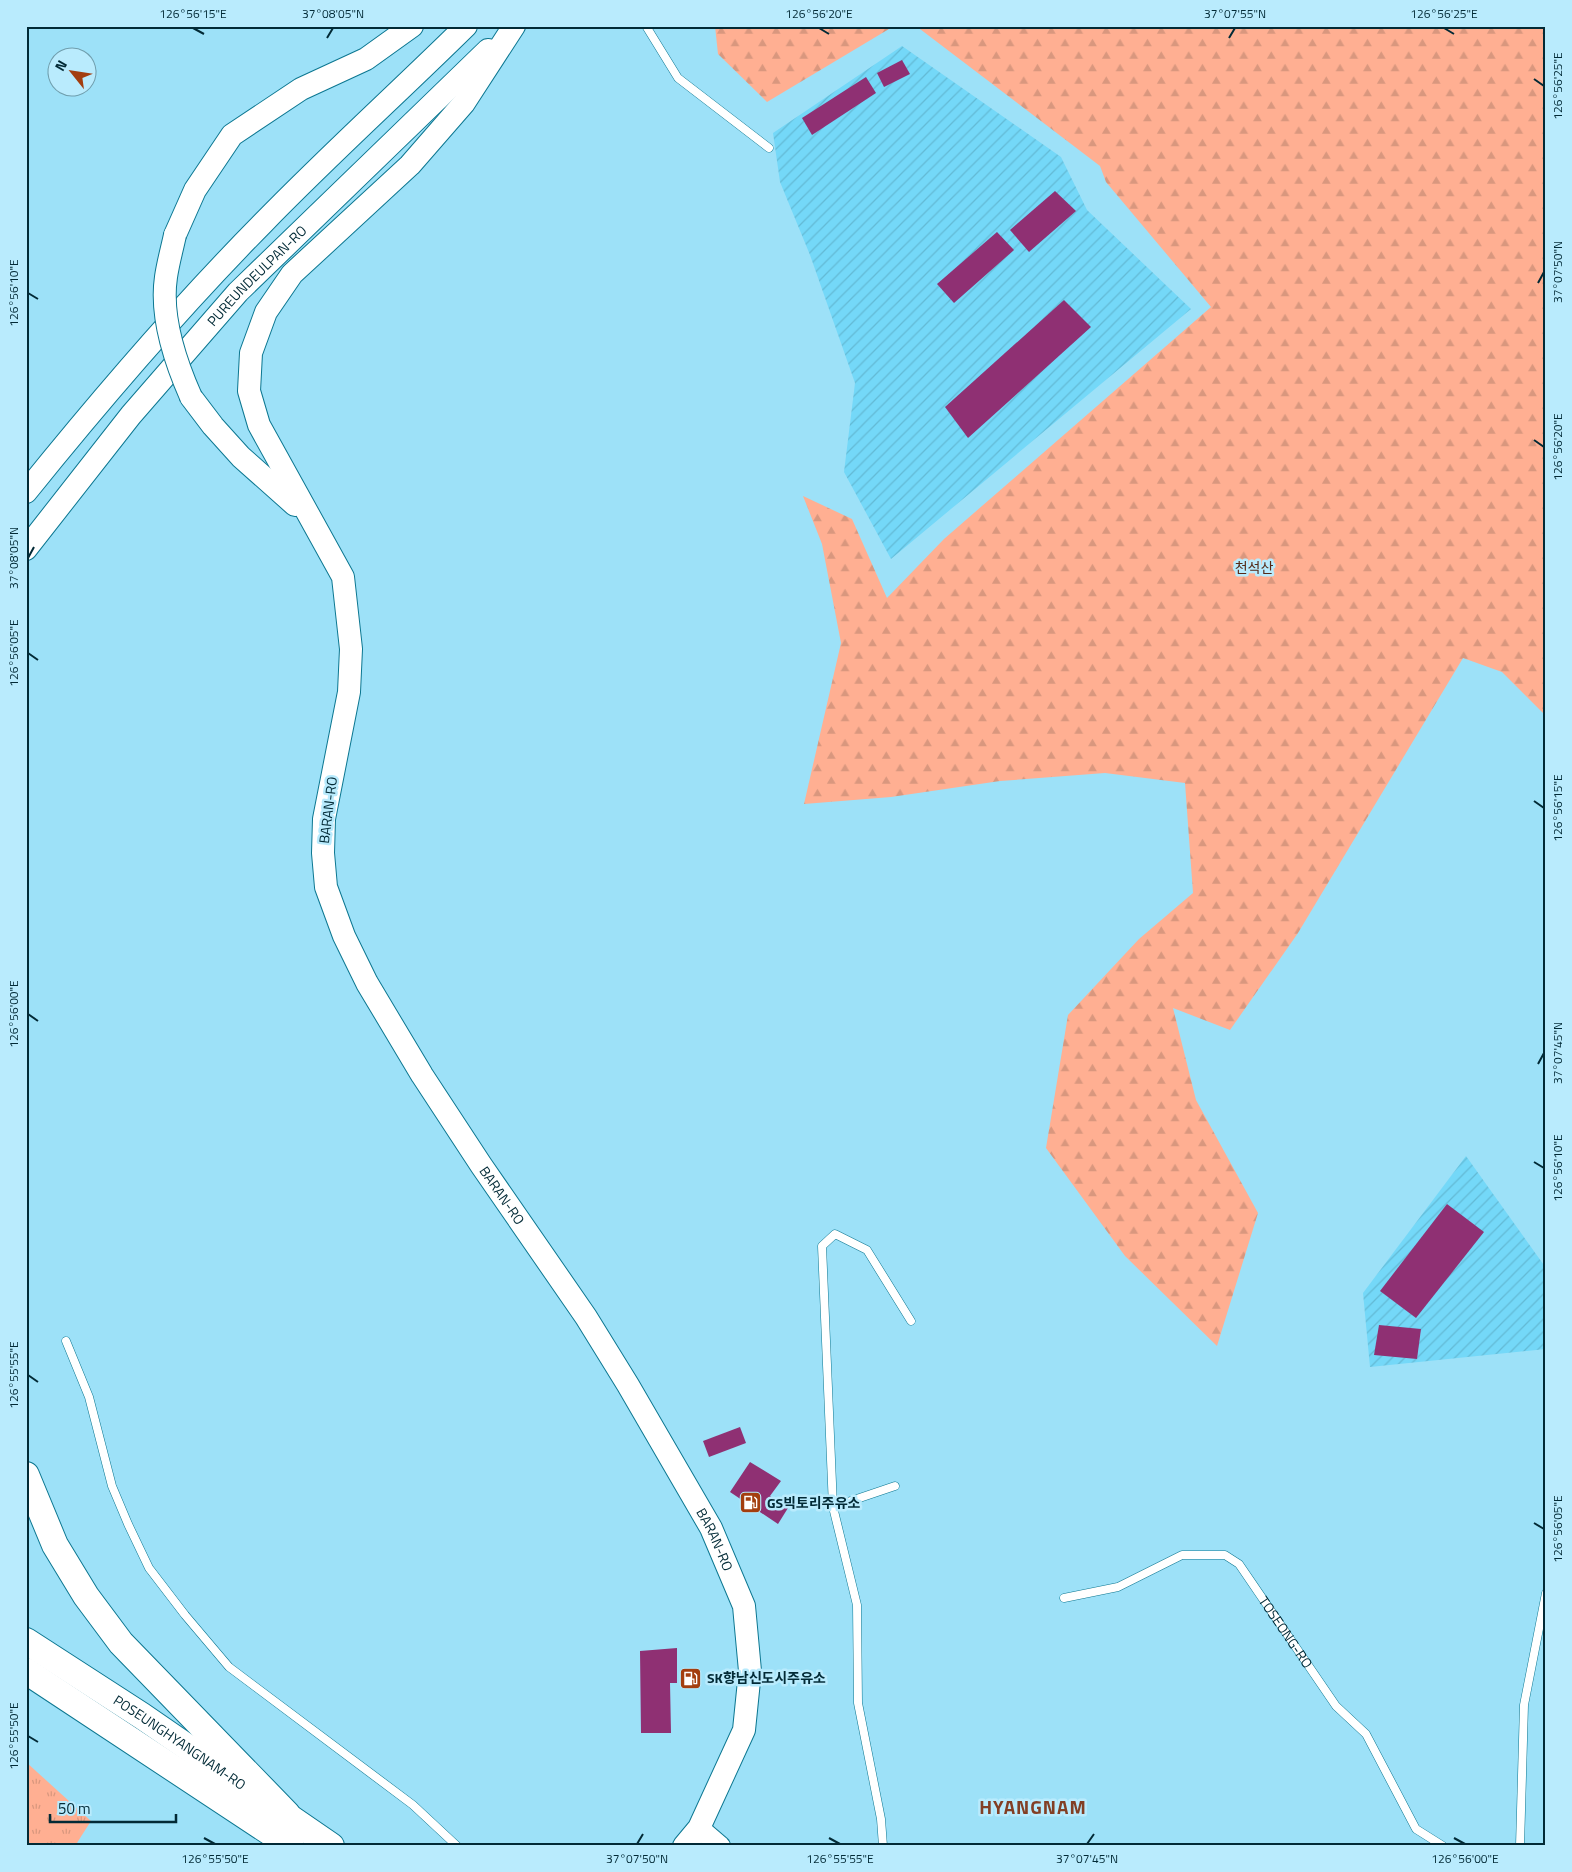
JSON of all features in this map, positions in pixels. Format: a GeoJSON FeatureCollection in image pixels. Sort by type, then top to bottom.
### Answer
{"type":"FeatureCollection","features":[{"type":"Feature","properties":{"kind":"highway"},"geometry":{"type":"LineString","coordinates":[[26,1475],[56,1545],[86,1596],[121,1643],[287,1814]]}},
{"type":"Feature","properties":{"kind":"highway","name":"POSEUNGHYANGNAM-RO"},"geometry":{"type":"LineString","coordinates":[[26,1641],[287,1814],[331,1846]]}},
{"type":"Feature","properties":{"kind":"highway","name":"POSEUNGHYANGNAM-RO"},"geometry":{"type":"LineString","coordinates":[[27,1672],[292,1846]]}},
{"type":"Feature","properties":{"kind":"main road"},"geometry":{"type":"LineString","coordinates":[[314,523],[241,457],[213,426],[191,396],[180,371],[166,320],[165,279],[175,235],[195,190],[232,135],[301,89],[366,58],[412,26]]}},
{"type":"Feature","properties":{"kind":"main road"},"geometry":{"type":"LineString","coordinates":[[26,492],[141,353],[214,274],[292,194],[466,26]]}},
{"type":"Feature","properties":{"kind":"main road","name":"BARAN-RO"},"geometry":{"type":"LineString","coordinates":[[513,26],[464,103],[410,165],[292,274],[266,312],[251,353],[249,391],[259,425],[343,578],[352,648],[349,692],[324,818],[323,853],[326,886],[344,936],[367,983],[422,1074],[480,1165],[586,1317],[628,1385],[711,1528],[744,1606],[750,1671],[744,1730],[699,1828],[684,1846]]}},
{"type":"Feature","properties":{"kind":"main road","name":"PUREUNDEULPAN-RO"},"geometry":{"type":"LineString","coordinates":[[26,549],[132,415],[238,292],[513,26]]}},
{"type":"Feature","properties":{"kind":"street"},"geometry":{"type":"LineString","coordinates":[[699,1828],[720,1846]]}},
{"type":"Feature","properties":{"kind":"lane"},"geometry":{"type":"LineString","coordinates":[[646,26],[678,78],[769,148]]}},
{"type":"Feature","properties":{"kind":"lane"},"geometry":{"type":"LineString","coordinates":[[883,1846],[881,1819],[858,1703],[856,1605],[834,1507],[822,1246],[834,1234],[867,1250],[911,1321]]}},
{"type":"Feature","properties":{"kind":"lane"},"geometry":{"type":"LineString","coordinates":[[66,1341],[89,1398],[112,1486],[128,1524],[149,1568],[185,1615],[229,1667],[412,1805],[457,1846]]}},
{"type":"Feature","properties":{"kind":"lane"},"geometry":{"type":"LineString","coordinates":[[834,1507],[895,1486]]}},
{"type":"Feature","properties":{"kind":"lane","name":"TOSEONG-RO"},"geometry":{"type":"LineString","coordinates":[[1064,1598],[1118,1586],[1182,1555],[1225,1555],[1239,1564],[1336,1706],[1366,1734],[1416,1829],[1443,1846]]}},
{"type":"Feature","properties":{"kind":"lane"},"geometry":{"type":"LineString","coordinates":[[1520,1846],[1524,1706],[1546,1593]]}},
{"type":"Feature","properties":{"kind":"shaded area"},"geometry":{"type":"Polygon","coordinates":[[[902,46],[1061,157],[1087,210],[1191,309],[891,559],[844,472],[855,383],[810,255],[780,182],[773,133],[902,46]]]}},
{"type":"Feature","properties":{"kind":"shaded area"},"geometry":{"type":"Polygon","coordinates":[[[1466,1156],[1546,1268],[1546,1349],[1370,1367],[1363,1293],[1466,1156]]]}},
{"type":"Feature","properties":{"kind":"green space"},"geometry":{"type":"Polygon","coordinates":[[[715,26],[894,26],[767,102],[718,54],[715,26]]]}},
{"type":"Feature","properties":{"kind":"green space","name":"천석산"},"geometry":{"type":"Polygon","coordinates":[[[916,26],[1546,26],[1546,716],[1502,672],[1463,658],[1298,933],[1230,1030],[1173,1008],[1196,1100],[1258,1213],[1217,1346],[1125,1256],[1046,1148],[1068,1015],[1139,939],[1193,893],[1185,783],[1105,773],[1000,781],[891,797],[804,804],[841,643],[822,544],[803,496],[852,519],[887,598],[944,539],[1211,307],[1106,182],[1100,166],[916,26]]]}},
{"type":"Feature","properties":{"kind":"green space"},"geometry":{"type":"Polygon","coordinates":[[[26,1762],[91,1821],[75,1846],[26,1846],[26,1762]]]}},
{"type":"Feature","properties":{"kind":"building"},"geometry":{"type":"Polygon","coordinates":[[[902,60],[910,74],[884,87],[877,73],[902,60]]]}},
{"type":"Feature","properties":{"kind":"building"},"geometry":{"type":"Polygon","coordinates":[[[866,77],[876,93],[812,135],[802,118],[866,77]]]}},
{"type":"Feature","properties":{"kind":"building"},"geometry":{"type":"Polygon","coordinates":[[[1055,191],[1076,211],[1029,252],[1010,230],[1055,191]]]}},
{"type":"Feature","properties":{"kind":"building"},"geometry":{"type":"Polygon","coordinates":[[[997,232],[1014,250],[954,303],[937,284],[997,232]]]}},
{"type":"Feature","properties":{"kind":"building"},"geometry":{"type":"Polygon","coordinates":[[[1064,300],[1091,327],[968,438],[945,407],[1064,300]]]}},
{"type":"Feature","properties":{"kind":"building"},"geometry":{"type":"Polygon","coordinates":[[[1447,1204],[1484,1232],[1416,1318],[1380,1291],[1447,1204]]]}},
{"type":"Feature","properties":{"kind":"building"},"geometry":{"type":"Polygon","coordinates":[[[1379,1325],[1421,1329],[1417,1359],[1374,1355],[1379,1325]]]}},
{"type":"Feature","properties":{"kind":"building"},"geometry":{"type":"Polygon","coordinates":[[[740,1427],[746,1443],[709,1457],[703,1441],[740,1427]]]}},
{"type":"Feature","properties":{"kind":"building"},"geometry":{"type":"Polygon","coordinates":[[[750,1462],[781,1481],[770,1496],[788,1508],[778,1524],[730,1492],[750,1462]]]}},
{"type":"Feature","properties":{"kind":"building"},"geometry":{"type":"Polygon","coordinates":[[[677,1648],[677,1683],[670,1683],[671,1733],[641,1733],[640,1651],[677,1648]]]}},
{"type":"Feature","properties":{"kind":"place","name":"GS빅토리주유소"},"geometry":{"type":"Point","coordinates":[751,1503]}},
{"type":"Feature","properties":{"kind":"place","name":"SK향남신도시주유소"},"geometry":{"type":"Point","coordinates":[691,1678]}},
{"type":"Feature","properties":{"kind":"district","name":"HYANGNAM"},"geometry":{"type":"Point","coordinates":[1033,1807]}}]}
